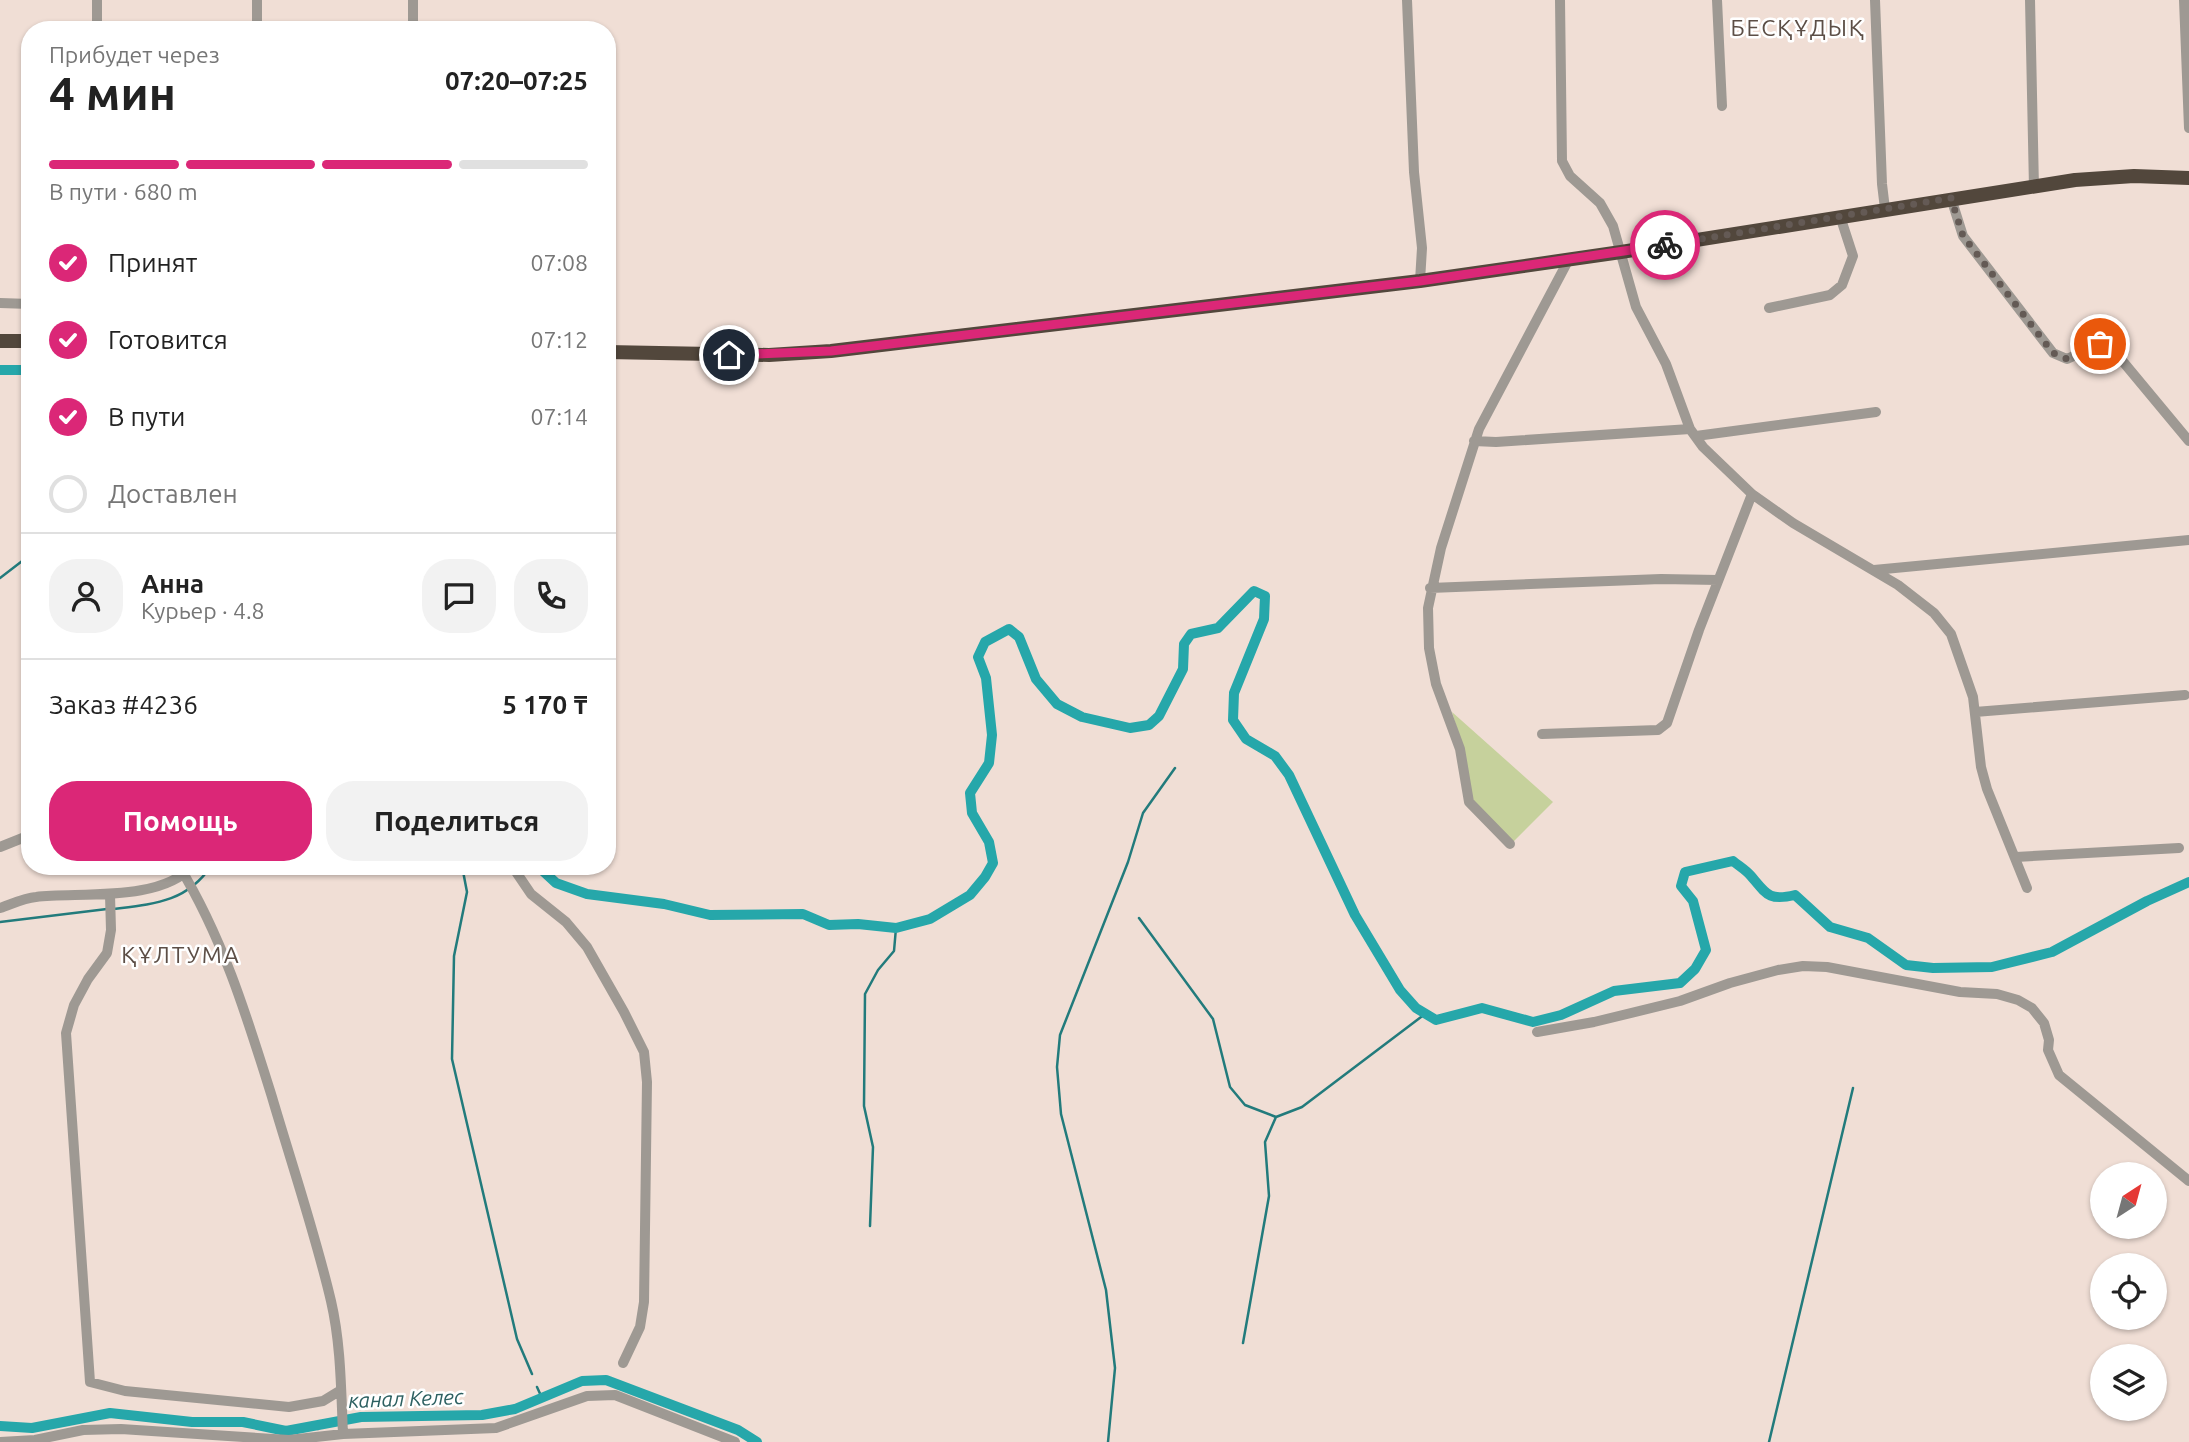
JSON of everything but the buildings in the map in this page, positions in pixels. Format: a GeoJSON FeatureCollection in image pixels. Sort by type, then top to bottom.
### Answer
{"type":"FeatureCollection","features":[{"type":"Feature","properties":{"kind":"highway"},"geometry":{"type":"LineString","coordinates":[[616,352],[769,355],[831,351],[1420,281],[1622,252],[2075,180],[2189,178]]}},
{"type":"Feature","properties":{"kind":"highway"},"geometry":{"type":"LineString","coordinates":[[0,341],[21,341]]}},
{"type":"Feature","properties":{"kind":"street"},"geometry":{"type":"LineString","coordinates":[[97,0],[97,21]]}},
{"type":"Feature","properties":{"kind":"street"},"geometry":{"type":"LineString","coordinates":[[257,0],[257,21]]}},
{"type":"Feature","properties":{"kind":"street"},"geometry":{"type":"LineString","coordinates":[[413,0],[413,21]]}},
{"type":"Feature","properties":{"kind":"street"},"geometry":{"type":"LineString","coordinates":[[1407,0],[1414,172],[1422,248],[1420,281]]}},
{"type":"Feature","properties":{"kind":"street"},"geometry":{"type":"LineString","coordinates":[[1560,0],[1562,161],[1570,176],[1600,203],[1614,226],[1636,307],[1666,364],[1693,433],[1715,459],[1752,494],[1824,542],[1874,570],[1918,600],[1943,622],[1956,645],[1969,683],[1981,767],[1987,789],[2027,888]]}},
{"type":"Feature","properties":{"kind":"street"},"geometry":{"type":"LineString","coordinates":[[1717,0],[1722,106]]}},
{"type":"Feature","properties":{"kind":"street"},"geometry":{"type":"LineString","coordinates":[[1875,0],[1885,209]]}},
{"type":"Feature","properties":{"kind":"street"},"geometry":{"type":"LineString","coordinates":[[2030,0],[2034,187]]}},
{"type":"Feature","properties":{"kind":"street"},"geometry":{"type":"LineString","coordinates":[[2184,0],[2189,128]]}},
{"type":"Feature","properties":{"kind":"street"},"geometry":{"type":"LineString","coordinates":[[1951,198],[1963,236],[2053,353],[2067,359],[2100,344],[2110,346],[2189,441]]}},
{"type":"Feature","properties":{"kind":"street"},"geometry":{"type":"LineString","coordinates":[[1769,308],[1830,295],[1842,285],[1853,256],[1840,216]]}},
{"type":"Feature","properties":{"kind":"street"},"geometry":{"type":"LineString","coordinates":[[1510,844],[1475,809],[1466,793],[1460,749],[1436,684],[1433,667],[1428,632],[1430,588],[1474,441],[1569,260]]}},
{"type":"Feature","properties":{"kind":"street"},"geometry":{"type":"LineString","coordinates":[[0,303],[21,304]]}},
{"type":"Feature","properties":{"kind":"street"},"geometry":{"type":"LineString","coordinates":[[1474,441],[1693,433],[1876,412]]}},
{"type":"Feature","properties":{"kind":"street"},"geometry":{"type":"LineString","coordinates":[[1542,734],[1658,730],[1664,727],[1671,716],[1718,580],[1752,494]]}},
{"type":"Feature","properties":{"kind":"street"},"geometry":{"type":"LineString","coordinates":[[1874,570],[2189,540]]}},
{"type":"Feature","properties":{"kind":"street"},"geometry":{"type":"LineString","coordinates":[[1430,588],[1661,579],[1718,580]]}},
{"type":"Feature","properties":{"kind":"street"},"geometry":{"type":"LineString","coordinates":[[1975,712],[2185,695]]}},
{"type":"Feature","properties":{"kind":"street"},"geometry":{"type":"LineString","coordinates":[[0,847],[21,839]]}},
{"type":"Feature","properties":{"kind":"street"},"geometry":{"type":"LineString","coordinates":[[2016,857],[2179,848]]}},
{"type":"Feature","properties":{"kind":"street"},"geometry":{"type":"LineString","coordinates":[[0,908],[34,897],[110,895],[159,886],[176,875]]}},
{"type":"Feature","properties":{"kind":"street"},"geometry":{"type":"LineString","coordinates":[[184,875],[221,946],[243,1006],[291,1160],[331,1302],[338,1345],[343,1434]]}},
{"type":"Feature","properties":{"kind":"street"},"geometry":{"type":"LineString","coordinates":[[518,875],[531,894],[566,922],[587,947],[644,1052],[647,1082],[644,1302],[640,1327],[623,1363]]}},
{"type":"Feature","properties":{"kind":"street"},"geometry":{"type":"LineString","coordinates":[[110,895],[111,930],[107,953],[88,979],[74,1005],[66,1033],[90,1382],[125,1391],[289,1407],[323,1401],[341,1390]]}},
{"type":"Feature","properties":{"kind":"street"},"geometry":{"type":"LineString","coordinates":[[1537,1032],[1594,1022],[1680,1001],[1752,976],[1803,966],[1827,967],[1948,990],[2008,997],[2027,1004],[2039,1015],[2048,1032],[2048,1050],[2059,1074],[2189,1181]]}},
{"type":"Feature","properties":{"kind":"street"},"geometry":{"type":"LineString","coordinates":[[0,1441],[35,1440],[83,1430],[121,1429],[289,1440],[343,1434],[496,1428],[587,1396],[615,1395],[735,1442]]}},
{"type":"Feature","properties":{"kind":"green space"},"geometry":{"type":"Polygon","coordinates":[[[1452,712],[1553,802],[1512,843],[1468,795],[1459,735],[1452,712]]]}},
{"type":"Feature","properties":{"kind":"waterway"},"geometry":{"type":"LineString","coordinates":[[0,370],[21,370]]}},
{"type":"Feature","properties":{"kind":"waterway"},"geometry":{"type":"LineString","coordinates":[[0,578],[21,562]]}},
{"type":"Feature","properties":{"kind":"waterway"},"geometry":{"type":"LineString","coordinates":[[547,875],[556,883],[587,894],[664,904],[710,915],[803,914],[829,925],[858,924],[896,928],[930,919],[970,895],[993,863],[989,842],[972,813],[970,793],[989,763],[992,735],[986,678],[978,657],[985,642],[1009,629],[1019,637],[1036,679],[1057,704],[1082,717],[1130,728],[1149,725],[1159,716],[1183,669],[1184,644],[1191,634],[1218,628],[1254,591],[1265,596],[1264,619],[1234,693],[1233,720],[1246,739],[1275,756],[1289,775],[1355,915],[1400,990],[1416,1008],[1436,1020],[1482,1008],[1533,1022],[1561,1015],[1614,991],[1680,983],[1695,969],[1706,950],[1693,901],[1681,886],[1685,872],[1733,861],[1769,895],[1795,895],[1830,927],[1868,938],[1906,965],[1933,968],[1992,967],[2052,952],[2147,901],[2189,882]]}},
{"type":"Feature","properties":{"kind":"waterway"},"geometry":{"type":"LineString","coordinates":[[1108,1442],[1115,1368],[1106,1290],[1061,1114],[1057,1067],[1060,1035],[1128,862],[1143,813],[1175,768]]}},
{"type":"Feature","properties":{"kind":"waterway"},"geometry":{"type":"LineString","coordinates":[[113,909],[168,899],[191,887],[204,875]]}},
{"type":"Feature","properties":{"kind":"waterway"},"geometry":{"type":"LineString","coordinates":[[464,875],[467,892],[454,956],[452,1059],[517,1339],[532,1374]]}},
{"type":"Feature","properties":{"kind":"waterway"},"geometry":{"type":"LineString","coordinates":[[0,922],[107,909]]}},
{"type":"Feature","properties":{"kind":"waterway"},"geometry":{"type":"LineString","coordinates":[[1139,918],[1213,1019],[1230,1087],[1245,1105],[1276,1117],[1302,1107],[1425,1014]]}},
{"type":"Feature","properties":{"kind":"waterway"},"geometry":{"type":"LineString","coordinates":[[870,1226],[873,1147],[864,1106],[865,994],[878,970],[894,951],[896,928]]}},
{"type":"Feature","properties":{"kind":"waterway"},"geometry":{"type":"LineString","coordinates":[[1769,1442],[1853,1088]]}},
{"type":"Feature","properties":{"kind":"waterway"},"geometry":{"type":"LineString","coordinates":[[1243,1343],[1269,1196],[1265,1142],[1276,1117]]}},
{"type":"Feature","properties":{"kind":"waterway","name":"канал Келес"},"geometry":{"type":"LineString","coordinates":[[0,1426],[32,1428],[110,1413],[192,1422],[243,1422],[286,1431],[361,1417],[482,1415],[515,1409],[582,1381],[606,1380],[738,1430],[757,1442]]}},
{"type":"Feature","properties":{"kind":"waterway"},"geometry":{"type":"LineString","coordinates":[[537,1387],[542,1398]]}},
{"type":"Feature","properties":{"kind":"waterway","name":"канал Келес"},"geometry":{"type":"LineString","coordinates":[[318,1424],[318,1429]]}},
{"type":"Feature","properties":{"kind":"way so far"},"geometry":{"type":"LineString","coordinates":[[1665,245],[1951,198],[1963,236],[2053,353],[2067,359],[2100,344]]}},
{"type":"Feature","properties":{"kind":"district","name":"БЕСҚҰДЫҚ"},"geometry":{"type":"Point","coordinates":[1798,28]}},
{"type":"Feature","properties":{"kind":"district","name":"ҚҰЛТУМА"},"geometry":{"type":"Point","coordinates":[181,955]}},
{"type":"Feature","properties":{"kind":"route"},"geometry":{"type":"LineString","coordinates":[[729,355],[831,351],[1420,281],[1665,245]]}}]}
